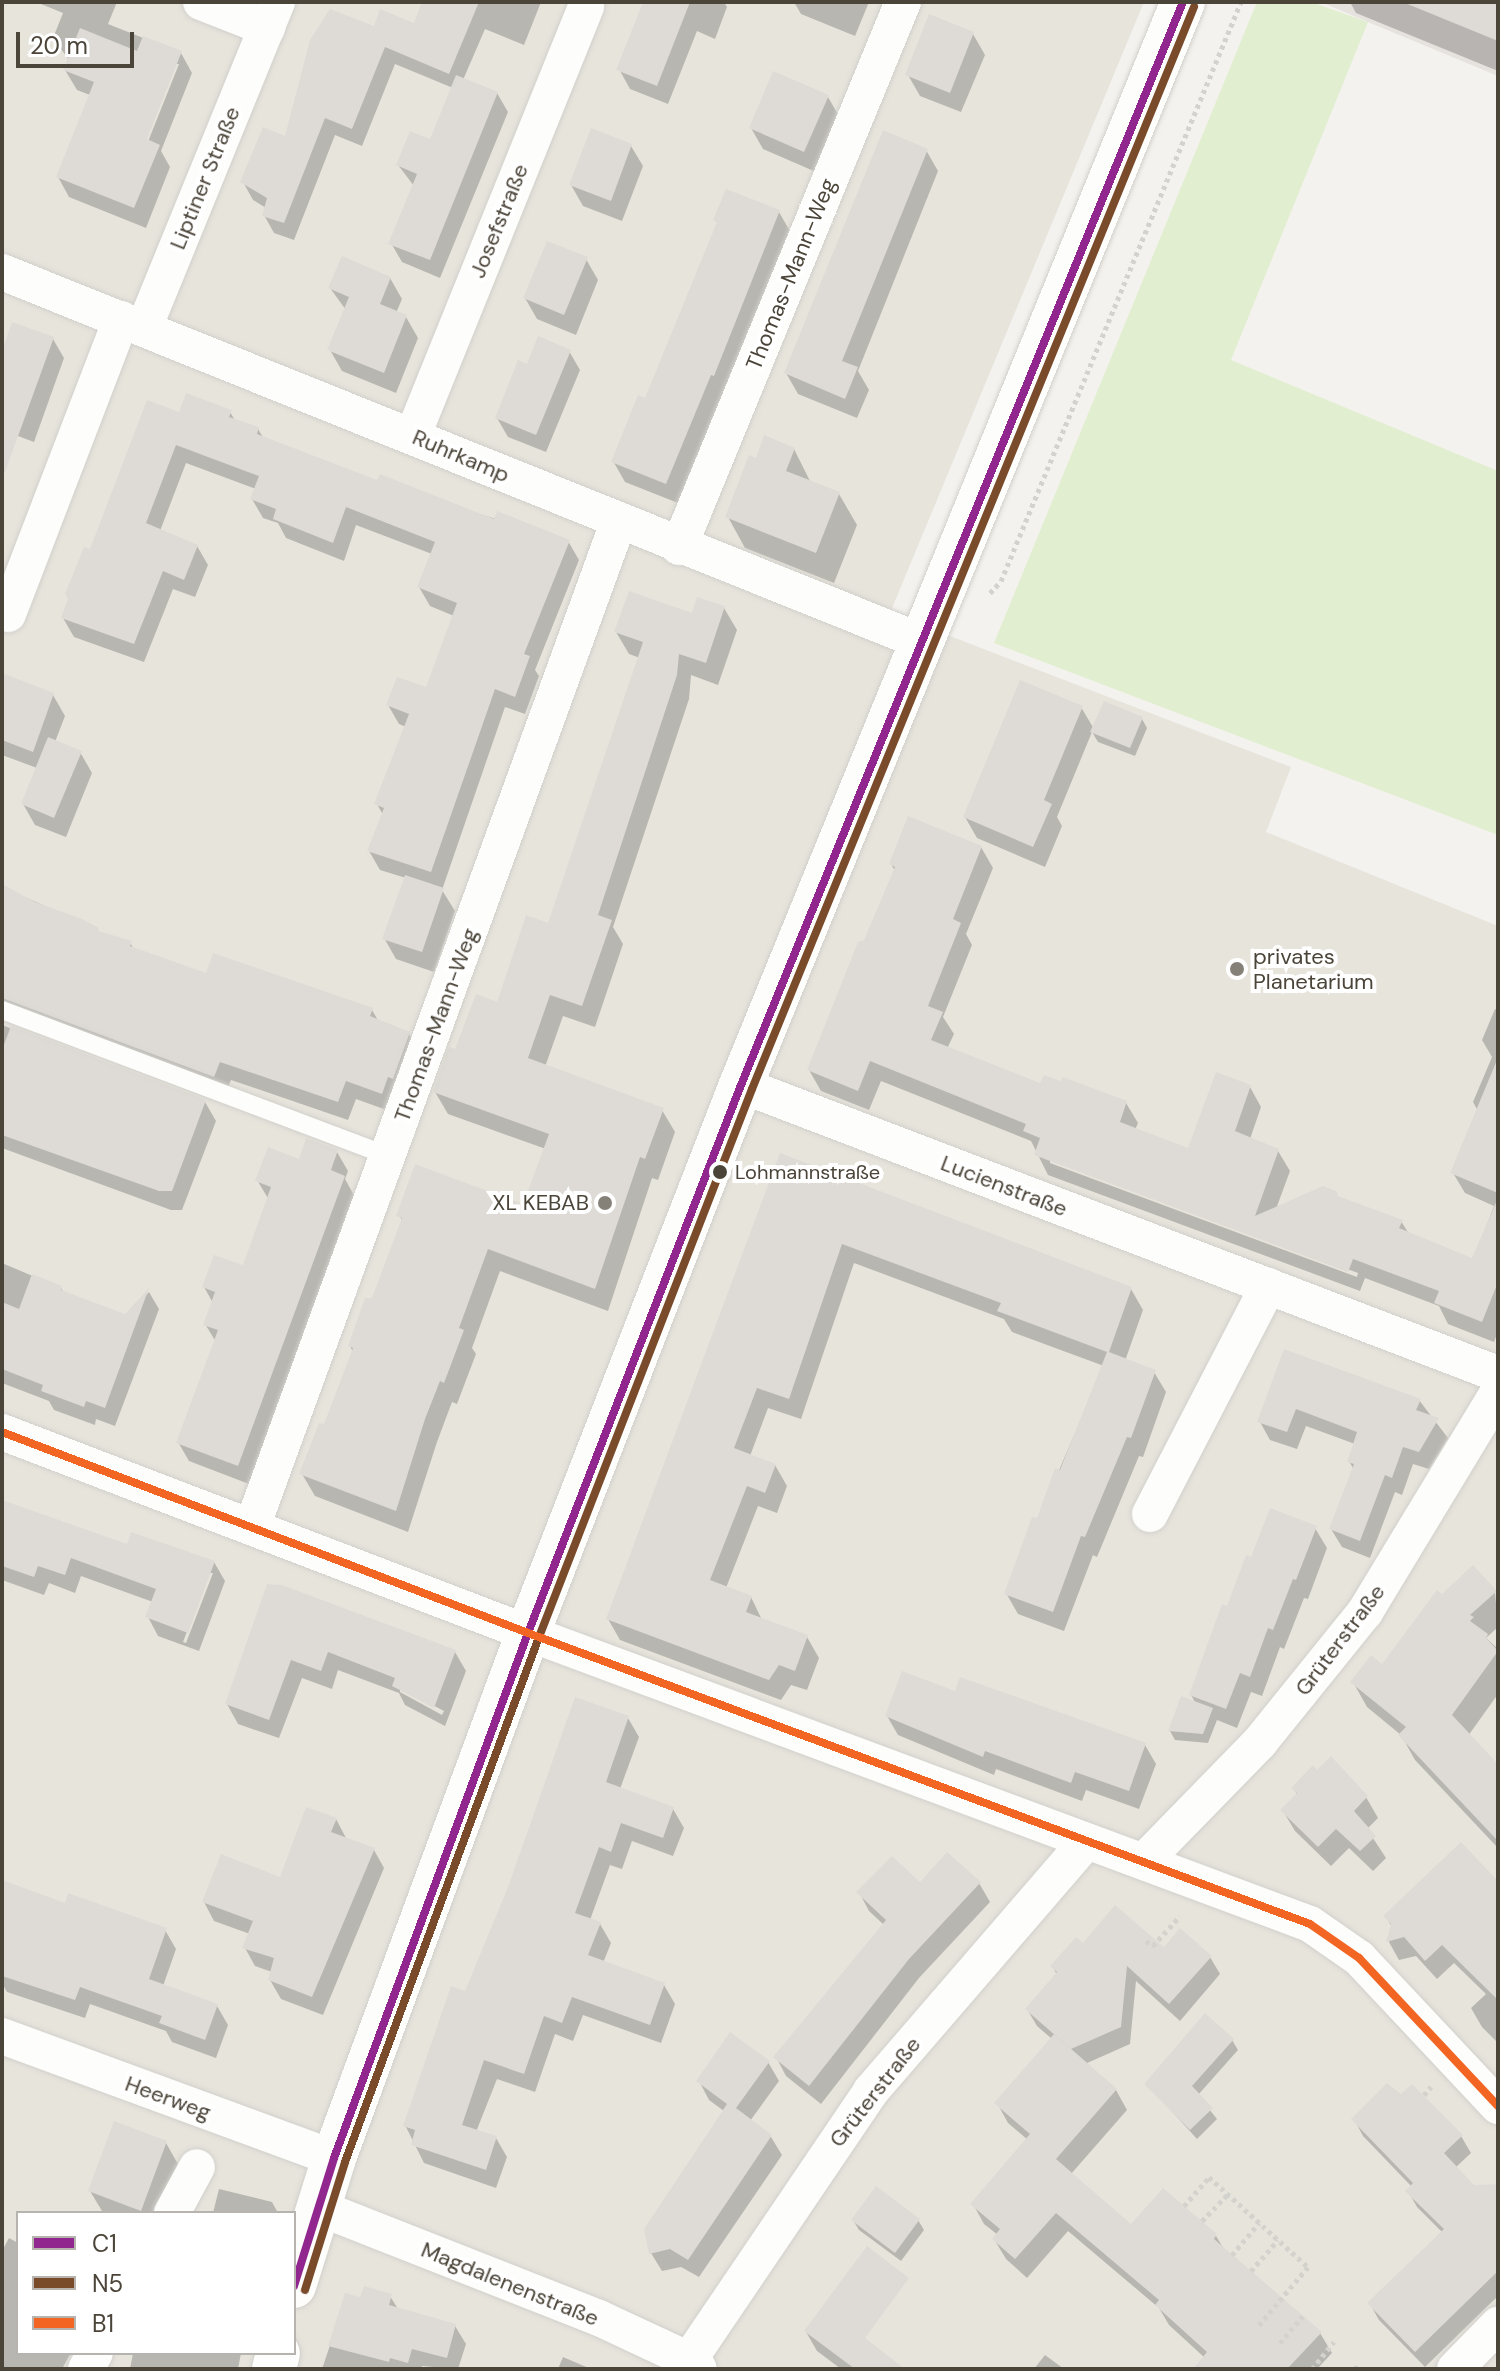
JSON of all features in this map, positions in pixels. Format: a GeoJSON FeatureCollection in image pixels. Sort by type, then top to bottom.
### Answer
{"type":"FeatureCollection","features":[{"type":"Feature","properties":{"kind":"street","name":"Liptiner Straße"},"geometry":{"type":"LineString","coordinates":[[8,614],[132,324],[272,15],[201,2]]}},
{"type":"Feature","properties":{"kind":"street","name":"Thomas-Mann-Weg"},"geometry":{"type":"LineString","coordinates":[[679,547],[903,2]]}},
{"type":"Feature","properties":{"kind":"street"},"geometry":{"type":"LineString","coordinates":[[296,2279],[334,2158],[528,1633],[741,1085],[1183,2]]}},
{"type":"Feature","properties":{"kind":"street","name":"Josefstraße"},"geometry":{"type":"LineString","coordinates":[[413,435],[586,7]]}},
{"type":"Feature","properties":{"kind":"street","name":"Ruhrkamp"},"geometry":{"type":"LineString","coordinates":[[2,272],[413,435],[618,523],[920,641]]}},
{"type":"Feature","properties":{"kind":"street","name":"Thomas-Mann-Weg"},"geometry":{"type":"LineString","coordinates":[[252,1527],[618,523]]}},
{"type":"Feature","properties":{"kind":"street","name":"Lucienstraße"},"geometry":{"type":"LineString","coordinates":[[741,1085],[1498,1374]]}},
{"type":"Feature","properties":{"kind":"street"},"geometry":{"type":"LineString","coordinates":[[1150,1514],[1268,1286]]}},
{"type":"Feature","properties":{"kind":"street","name":"Grüterstraße"},"geometry":{"type":"LineString","coordinates":[[1145,1860],[1260,1742],[1365,1612],[1498,1392]]}},
{"type":"Feature","properties":{"kind":"street"},"geometry":{"type":"LineString","coordinates":[[2,1432],[528,1633],[1086,1842],[1145,1860],[1310,1924],[1359,1958],[1498,2106]]}},
{"type":"Feature","properties":{"kind":"street","name":"Grüterstraße"},"geometry":{"type":"LineString","coordinates":[[694,2365],[871,2091],[1086,1842]]}},
{"type":"Feature","properties":{"kind":"street","name":"Heerweg"},"geometry":{"type":"LineString","coordinates":[[2,2036],[334,2158]]}},
{"type":"Feature","properties":{"kind":"street"},"geometry":{"type":"LineString","coordinates":[[173,2211],[197,2167]]}},
{"type":"Feature","properties":{"kind":"street","name":"Magdalenenstraße"},"geometry":{"type":"LineString","coordinates":[[317,2207],[599,2318],[694,2365]]}},
{"type":"Feature","properties":{"kind":"street"},"geometry":{"type":"LineString","coordinates":[[1455,2369],[1498,2325]]}},
{"type":"Feature","properties":{"kind":"lane"},"geometry":{"type":"LineString","coordinates":[[2,1010],[388,1156]]}},
{"type":"Feature","properties":{"kind":"path"},"geometry":{"type":"LineString","coordinates":[[984,599],[1001,581],[1241,2]]}},
{"type":"Feature","properties":{"kind":"path"},"geometry":{"type":"LineString","coordinates":[[1184,2206],[1209,2177],[1308,2267],[1259,2325]]}},
{"type":"Feature","properties":{"kind":"path"},"geometry":{"type":"LineString","coordinates":[[1202,2221],[1228,2194]]}},
{"type":"Feature","properties":{"kind":"path"},"geometry":{"type":"LineString","coordinates":[[1232,2255],[1259,2223]]}},
{"type":"Feature","properties":{"kind":"path"},"geometry":{"type":"LineString","coordinates":[[1251,2271],[1278,2240]]}},
{"type":"Feature","properties":{"kind":"path"},"geometry":{"type":"LineString","coordinates":[[1280,2343],[1303,2316]]}},
{"type":"Feature","properties":{"kind":"path"},"geometry":{"type":"LineString","coordinates":[[1312,2369],[1334,2342]]}},
{"type":"Feature","properties":{"kind":"shaded area"},"geometry":{"type":"Polygon","coordinates":[[[2,2],[1144,2],[890,613],[1291,767],[1266,832],[1498,926],[1498,2369],[2,2369],[2,2]]]}},
{"type":"Feature","properties":{"kind":"shaded area"},"geometry":{"type":"Polygon","coordinates":[[[1321,2],[1498,2],[1498,76],[1368,22],[1321,2]]]}},
{"type":"Feature","properties":{"kind":"green space"},"geometry":{"type":"Polygon","coordinates":[[[1257,2],[1311,2],[1368,22],[1231,360],[1498,471],[1498,835],[994,643],[1257,2]]]}},
{"type":"Feature","properties":{"kind":"building"},"geometry":{"type":"Polygon","coordinates":[[[422,2],[479,2],[449,74],[385,47],[352,129],[325,118],[284,223],[262,216],[267,198],[240,182],[263,127],[285,136],[310,40],[330,9],[374,26],[380,9],[414,23],[422,2]]]}},
{"type":"Feature","properties":{"kind":"building"},"geometry":{"type":"Polygon","coordinates":[[[643,2],[690,2],[657,86],[616,70],[643,2]]]}},
{"type":"Feature","properties":{"kind":"building"},"geometry":{"type":"Polygon","coordinates":[[[1498,2],[1498,41],[1405,3],[1498,2]]]}},
{"type":"Feature","properties":{"kind":"building"},"geometry":{"type":"Polygon","coordinates":[[[929,14],[974,32],[950,93],[905,75],[929,14]]]}},
{"type":"Feature","properties":{"kind":"building"},"geometry":{"type":"Polygon","coordinates":[[[80,28],[137,51],[143,36],[182,51],[147,139],[160,145],[134,208],[56,177],[94,82],[63,70],[80,28]]]}},
{"type":"Feature","properties":{"kind":"building"},"geometry":{"type":"Polygon","coordinates":[[[773,71],[829,95],[804,152],[749,128],[773,71]]]}},
{"type":"Feature","properties":{"kind":"building"},"geometry":{"type":"Polygon","coordinates":[[[456,75],[498,92],[430,260],[388,244],[417,174],[396,165],[410,131],[430,139],[456,75]]]}},
{"type":"Feature","properties":{"kind":"building"},"geometry":{"type":"Polygon","coordinates":[[[591,128],[632,144],[611,201],[569,185],[591,128]]]}},
{"type":"Feature","properties":{"kind":"building"},"geometry":{"type":"Polygon","coordinates":[[[883,130],[928,149],[842,361],[858,367],[845,399],[784,373],[883,130]]]}},
{"type":"Feature","properties":{"kind":"building"},"geometry":{"type":"Polygon","coordinates":[[[726,189],[780,210],[714,376],[711,375],[666,484],[611,462],[638,395],[645,398],[717,222],[713,220],[726,189]]]}},
{"type":"Feature","properties":{"kind":"building"},"geometry":{"type":"Polygon","coordinates":[[[547,241],[588,257],[564,315],[523,298],[547,241]]]}},
{"type":"Feature","properties":{"kind":"building"},"geometry":{"type":"Polygon","coordinates":[[[342,256],[391,277],[380,304],[407,315],[384,373],[327,350],[349,297],[328,288],[342,256]]]}},
{"type":"Feature","properties":{"kind":"building"},"geometry":{"type":"Polygon","coordinates":[[[12,322],[54,337],[5,472],[2,472],[2,351],[12,322]]]}},
{"type":"Feature","properties":{"kind":"building"},"geometry":{"type":"Polygon","coordinates":[[[538,336],[571,350],[536,435],[495,418],[518,360],[527,364],[538,336]]]}},
{"type":"Feature","properties":{"kind":"building"},"geometry":{"type":"Polygon","coordinates":[[[186,393],[232,410],[229,417],[259,427],[257,434],[377,480],[380,474],[494,519],[497,511],[570,540],[524,654],[530,656],[515,697],[495,689],[431,872],[367,851],[384,808],[374,804],[409,714],[386,705],[397,677],[426,687],[457,603],[417,587],[435,542],[346,507],[333,543],[273,519],[276,509],[250,499],[259,476],[176,445],[146,523],[198,545],[184,580],[163,571],[134,644],[61,618],[68,599],[65,594],[84,547],[90,549],[147,400],[179,412],[186,393]]]}},
{"type":"Feature","properties":{"kind":"building"},"geometry":{"type":"Polygon","coordinates":[[[764,435],[795,448],[786,471],[840,492],[816,553],[725,517],[749,455],[756,458],[764,435]]]}},
{"type":"Feature","properties":{"kind":"building"},"geometry":{"type":"Polygon","coordinates":[[[629,591],[692,613],[697,597],[725,606],[706,663],[679,654],[677,675],[598,915],[612,920],[582,1006],[550,995],[528,1058],[664,1108],[645,1159],[640,1157],[595,1289],[488,1249],[459,1328],[464,1330],[444,1383],[440,1381],[425,1419],[396,1511],[299,1474],[319,1423],[324,1424],[353,1348],[348,1346],[365,1298],[372,1298],[402,1218],[396,1216],[415,1164],[523,1204],[538,1164],[549,1134],[433,1092],[449,1047],[455,1049],[476,994],[497,1002],[526,915],[548,923],[643,642],[614,632],[629,591]]]}},
{"type":"Feature","properties":{"kind":"building"},"geometry":{"type":"Polygon","coordinates":[[[2,673],[54,693],[33,752],[2,740],[2,673]]]}},
{"type":"Feature","properties":{"kind":"building"},"geometry":{"type":"Polygon","coordinates":[[[1020,680],[1083,706],[1044,800],[1052,804],[1033,847],[963,817],[1020,680]]]}},
{"type":"Feature","properties":{"kind":"building"},"geometry":{"type":"Polygon","coordinates":[[[1104,701],[1143,717],[1130,748],[1090,732],[1104,701]]]}},
{"type":"Feature","properties":{"kind":"building"},"geometry":{"type":"Polygon","coordinates":[[[48,737],[82,751],[54,818],[21,804],[48,737]]]}},
{"type":"Feature","properties":{"kind":"building"},"geometry":{"type":"Polygon","coordinates":[[[908,816],[982,846],[953,919],[961,923],[928,1006],[943,1012],[931,1040],[1040,1083],[1044,1075],[1061,1081],[1063,1077],[1127,1101],[1120,1122],[1188,1148],[1216,1072],[1251,1085],[1235,1131],[1279,1149],[1255,1216],[1323,1186],[1336,1191],[1338,1196],[1403,1220],[1399,1228],[1472,1258],[1498,1198],[1498,1282],[1482,1322],[1434,1303],[1439,1291],[1353,1259],[1348,1272],[1034,1155],[1040,1138],[1023,1131],[1026,1124],[870,1061],[858,1091],[807,1070],[858,942],[864,940],[895,867],[889,864],[908,816]]]}},
{"type":"Feature","properties":{"kind":"building"},"geometry":{"type":"Polygon","coordinates":[[[405,875],[444,888],[422,952],[382,939],[405,875]]]}},
{"type":"Feature","properties":{"kind":"building"},"geometry":{"type":"Polygon","coordinates":[[[2,884],[35,902],[82,919],[99,928],[98,931],[132,941],[130,946],[206,973],[213,953],[373,1008],[370,1016],[410,1032],[393,1079],[388,1077],[382,1094],[346,1081],[338,1102],[220,1062],[214,1077],[2,998],[2,884]]]}},
{"type":"Feature","properties":{"kind":"building"},"geometry":{"type":"Polygon","coordinates":[[[11,1026],[206,1100],[172,1191],[159,1191],[2,1135],[2,1050],[11,1026]]]}},
{"type":"Feature","properties":{"kind":"building"},"geometry":{"type":"Polygon","coordinates":[[[1498,1060],[1498,1193],[1450,1173],[1498,1060]]]}},
{"type":"Feature","properties":{"kind":"building"},"geometry":{"type":"Polygon","coordinates":[[[306,1138],[338,1150],[331,1170],[345,1176],[238,1466],[176,1443],[218,1330],[203,1325],[215,1292],[202,1287],[214,1255],[243,1265],[271,1187],[255,1181],[268,1147],[299,1159],[306,1138]]]}},
{"type":"Feature","properties":{"kind":"building"},"geometry":{"type":"Polygon","coordinates":[[[780,1153],[1132,1287],[1109,1352],[1156,1370],[1131,1438],[1127,1437],[1085,1537],[1081,1536],[1053,1612],[1004,1594],[1032,1517],[1037,1518],[1055,1468],[1060,1470],[1107,1352],[997,1311],[1001,1303],[842,1244],[789,1399],[757,1388],[734,1448],[776,1464],[765,1493],[747,1486],[710,1580],[752,1596],[746,1612],[808,1635],[795,1671],[779,1665],[769,1680],[606,1619],[780,1153]]]}},
{"type":"Feature","properties":{"kind":"building"},"geometry":{"type":"Polygon","coordinates":[[[32,1274],[62,1286],[61,1290],[125,1314],[149,1288],[105,1408],[86,1401],[84,1407],[41,1391],[43,1385],[2,1369],[2,1302],[19,1309],[32,1274]]]}},
{"type":"Feature","properties":{"kind":"building"},"geometry":{"type":"Polygon","coordinates":[[[1284,1349],[1421,1399],[1416,1410],[1439,1418],[1419,1452],[1403,1447],[1392,1478],[1385,1475],[1360,1541],[1329,1529],[1354,1464],[1347,1462],[1357,1432],[1296,1409],[1287,1432],[1257,1422],[1284,1349]]]}},
{"type":"Feature","properties":{"kind":"building"},"geometry":{"type":"Polygon","coordinates":[[[2,1500],[127,1544],[131,1532],[215,1561],[188,1633],[145,1617],[156,1589],[71,1558],[65,1575],[38,1566],[34,1577],[2,1566],[2,1500]]]}},
{"type":"Feature","properties":{"kind":"building"},"geometry":{"type":"Polygon","coordinates":[[[1270,1508],[1317,1526],[1273,1630],[1268,1628],[1250,1677],[1240,1673],[1226,1709],[1189,1695],[1222,1604],[1227,1606],[1246,1555],[1251,1557],[1270,1508]]]}},
{"type":"Feature","properties":{"kind":"building"},"geometry":{"type":"Polygon","coordinates":[[[1473,1565],[1497,1591],[1470,1615],[1474,1617],[1470,1621],[1488,1634],[1486,1638],[1498,1651],[1452,1715],[1498,1764],[1498,1841],[1398,1735],[1406,1727],[1350,1682],[1371,1655],[1382,1664],[1437,1590],[1442,1594],[1473,1565]]]}},
{"type":"Feature","properties":{"kind":"building"},"geometry":{"type":"Polygon","coordinates":[[[267,1584],[282,1585],[456,1650],[434,1708],[392,1686],[395,1678],[328,1652],[321,1671],[291,1660],[269,1720],[225,1704],[267,1584]]]}},
{"type":"Feature","properties":{"kind":"building"},"geometry":{"type":"Polygon","coordinates":[[[902,1671],[955,1691],[960,1677],[1146,1743],[1129,1791],[1075,1772],[1071,1783],[985,1751],[983,1757],[885,1716],[902,1671]]]}},
{"type":"Feature","properties":{"kind":"building"},"geometry":{"type":"Polygon","coordinates":[[[1181,1696],[1213,1708],[1203,1734],[1168,1731],[1181,1696]]]}},
{"type":"Feature","properties":{"kind":"building"},"geometry":{"type":"Polygon","coordinates":[[[575,1697],[629,1716],[606,1782],[674,1807],[663,1838],[621,1823],[611,1852],[599,1847],[575,1913],[601,1922],[588,1955],[665,1983],[650,2025],[572,1997],[562,2023],[544,2016],[524,2074],[484,2060],[462,2125],[497,2136],[486,2170],[411,2145],[415,2130],[403,2126],[451,1986],[465,1991],[508,1887],[575,1697]]]}},
{"type":"Feature","properties":{"kind":"building"},"geometry":{"type":"Polygon","coordinates":[[[1331,1756],[1368,1796],[1354,1811],[1376,1836],[1360,1851],[1336,1829],[1318,1847],[1280,1810],[1297,1793],[1291,1788],[1313,1765],[1317,1770],[1331,1756]]]}},
{"type":"Feature","properties":{"kind":"building"},"geometry":{"type":"Polygon","coordinates":[[[306,1807],[337,1818],[331,1832],[375,1848],[312,1997],[268,1980],[274,1958],[242,1948],[253,1921],[202,1902],[221,1854],[280,1877],[306,1807]]]}},
{"type":"Feature","properties":{"kind":"building"},"geometry":{"type":"Polygon","coordinates":[[[1461,1842],[1498,1881],[1498,2000],[1442,1945],[1425,1961],[1404,1937],[1386,1942],[1391,1924],[1383,1916],[1461,1842]]]}},
{"type":"Feature","properties":{"kind":"building"},"geometry":{"type":"Polygon","coordinates":[[[947,1852],[981,1882],[909,1959],[809,2086],[773,2057],[886,1920],[856,1892],[892,1856],[920,1882],[947,1852]]]}},
{"type":"Feature","properties":{"kind":"building"},"geometry":{"type":"Polygon","coordinates":[[[2,1880],[65,1903],[68,1893],[167,1928],[149,1979],[218,2004],[205,2040],[159,2023],[162,2016],[80,1987],[75,2000],[2,1976],[2,1880]]]}},
{"type":"Feature","properties":{"kind":"building"},"geometry":{"type":"Polygon","coordinates":[[[1115,1905],[1164,1947],[1180,1928],[1212,1956],[1169,2004],[1127,1966],[1121,2027],[1071,2049],[1025,2009],[1057,1972],[1050,1966],[1076,1937],[1083,1943],[1115,1905]]]}},
{"type":"Feature","properties":{"kind":"building"},"geometry":{"type":"Polygon","coordinates":[[[1205,2013],[1234,2039],[1192,2086],[1213,2108],[1190,2130],[1144,2084],[1205,2013]]]}},
{"type":"Feature","properties":{"kind":"building"},"geometry":{"type":"Polygon","coordinates":[[[730,2032],[770,2061],[736,2108],[772,2135],[688,2260],[670,2249],[649,2254],[644,2229],[727,2104],[696,2081],[730,2032]]]}},
{"type":"Feature","properties":{"kind":"building"},"geometry":{"type":"Polygon","coordinates":[[[1054,2034],[1117,2089],[1056,2159],[1131,2224],[1163,2188],[1217,2234],[1214,2239],[1322,2332],[1287,2369],[1193,2369],[1207,2352],[1155,2305],[1159,2300],[1056,2213],[1015,2259],[992,2239],[1000,2229],[970,2204],[1030,2134],[994,2103],[1054,2034]]]}},
{"type":"Feature","properties":{"kind":"building"},"geometry":{"type":"Polygon","coordinates":[[[1387,2083],[1401,2094],[1412,2084],[1463,2135],[1444,2153],[1474,2185],[1498,2184],[1498,2271],[1415,2352],[1367,2303],[1444,2229],[1405,2191],[1413,2183],[1351,2119],[1387,2083]]]}},
{"type":"Feature","properties":{"kind":"building"},"geometry":{"type":"Polygon","coordinates":[[[114,2121],[167,2141],[141,2211],[88,2191],[114,2121]]]}},
{"type":"Feature","properties":{"kind":"building"},"geometry":{"type":"Polygon","coordinates":[[[876,2186],[920,2219],[895,2253],[851,2220],[876,2186]]]}},
{"type":"Feature","properties":{"kind":"building"},"geometry":{"type":"Polygon","coordinates":[[[867,2246],[909,2278],[865,2338],[905,2369],[855,2369],[804,2331],[867,2246]]]}},
{"type":"Feature","properties":{"kind":"building"},"geometry":{"type":"Polygon","coordinates":[[[364,2286],[392,2294],[389,2305],[456,2324],[447,2358],[412,2349],[408,2363],[390,2358],[389,2362],[328,2346],[345,2293],[360,2297],[364,2286]]]}},
{"type":"Feature","properties":{"kind":"transit line","name":"C1"},"geometry":{"type":"LineString","coordinates":[[296,2280],[334,2158],[528,1633],[741,1085],[1183,2]]}},
{"type":"Feature","properties":{"kind":"transit line","name":"N5"},"geometry":{"type":"LineString","coordinates":[[305,2290],[345,2162],[539,1637],[752,1089],[1194,7]]}},
{"type":"Feature","properties":{"kind":"transit line","name":"B1"},"geometry":{"type":"LineString","coordinates":[[2,1432],[528,1633],[1310,1924],[1359,1958],[1498,2106]]}},
{"type":"Feature","properties":{"kind":"place","name":"privates Planetarium"},"geometry":{"type":"Point","coordinates":[1237,969]}},
{"type":"Feature","properties":{"kind":"place","name":"Lohmannstraße"},"geometry":{"type":"Point","coordinates":[720,1172]}},
{"type":"Feature","properties":{"kind":"place","name":"XL KEBAB"},"geometry":{"type":"Point","coordinates":[605,1203]}}]}
